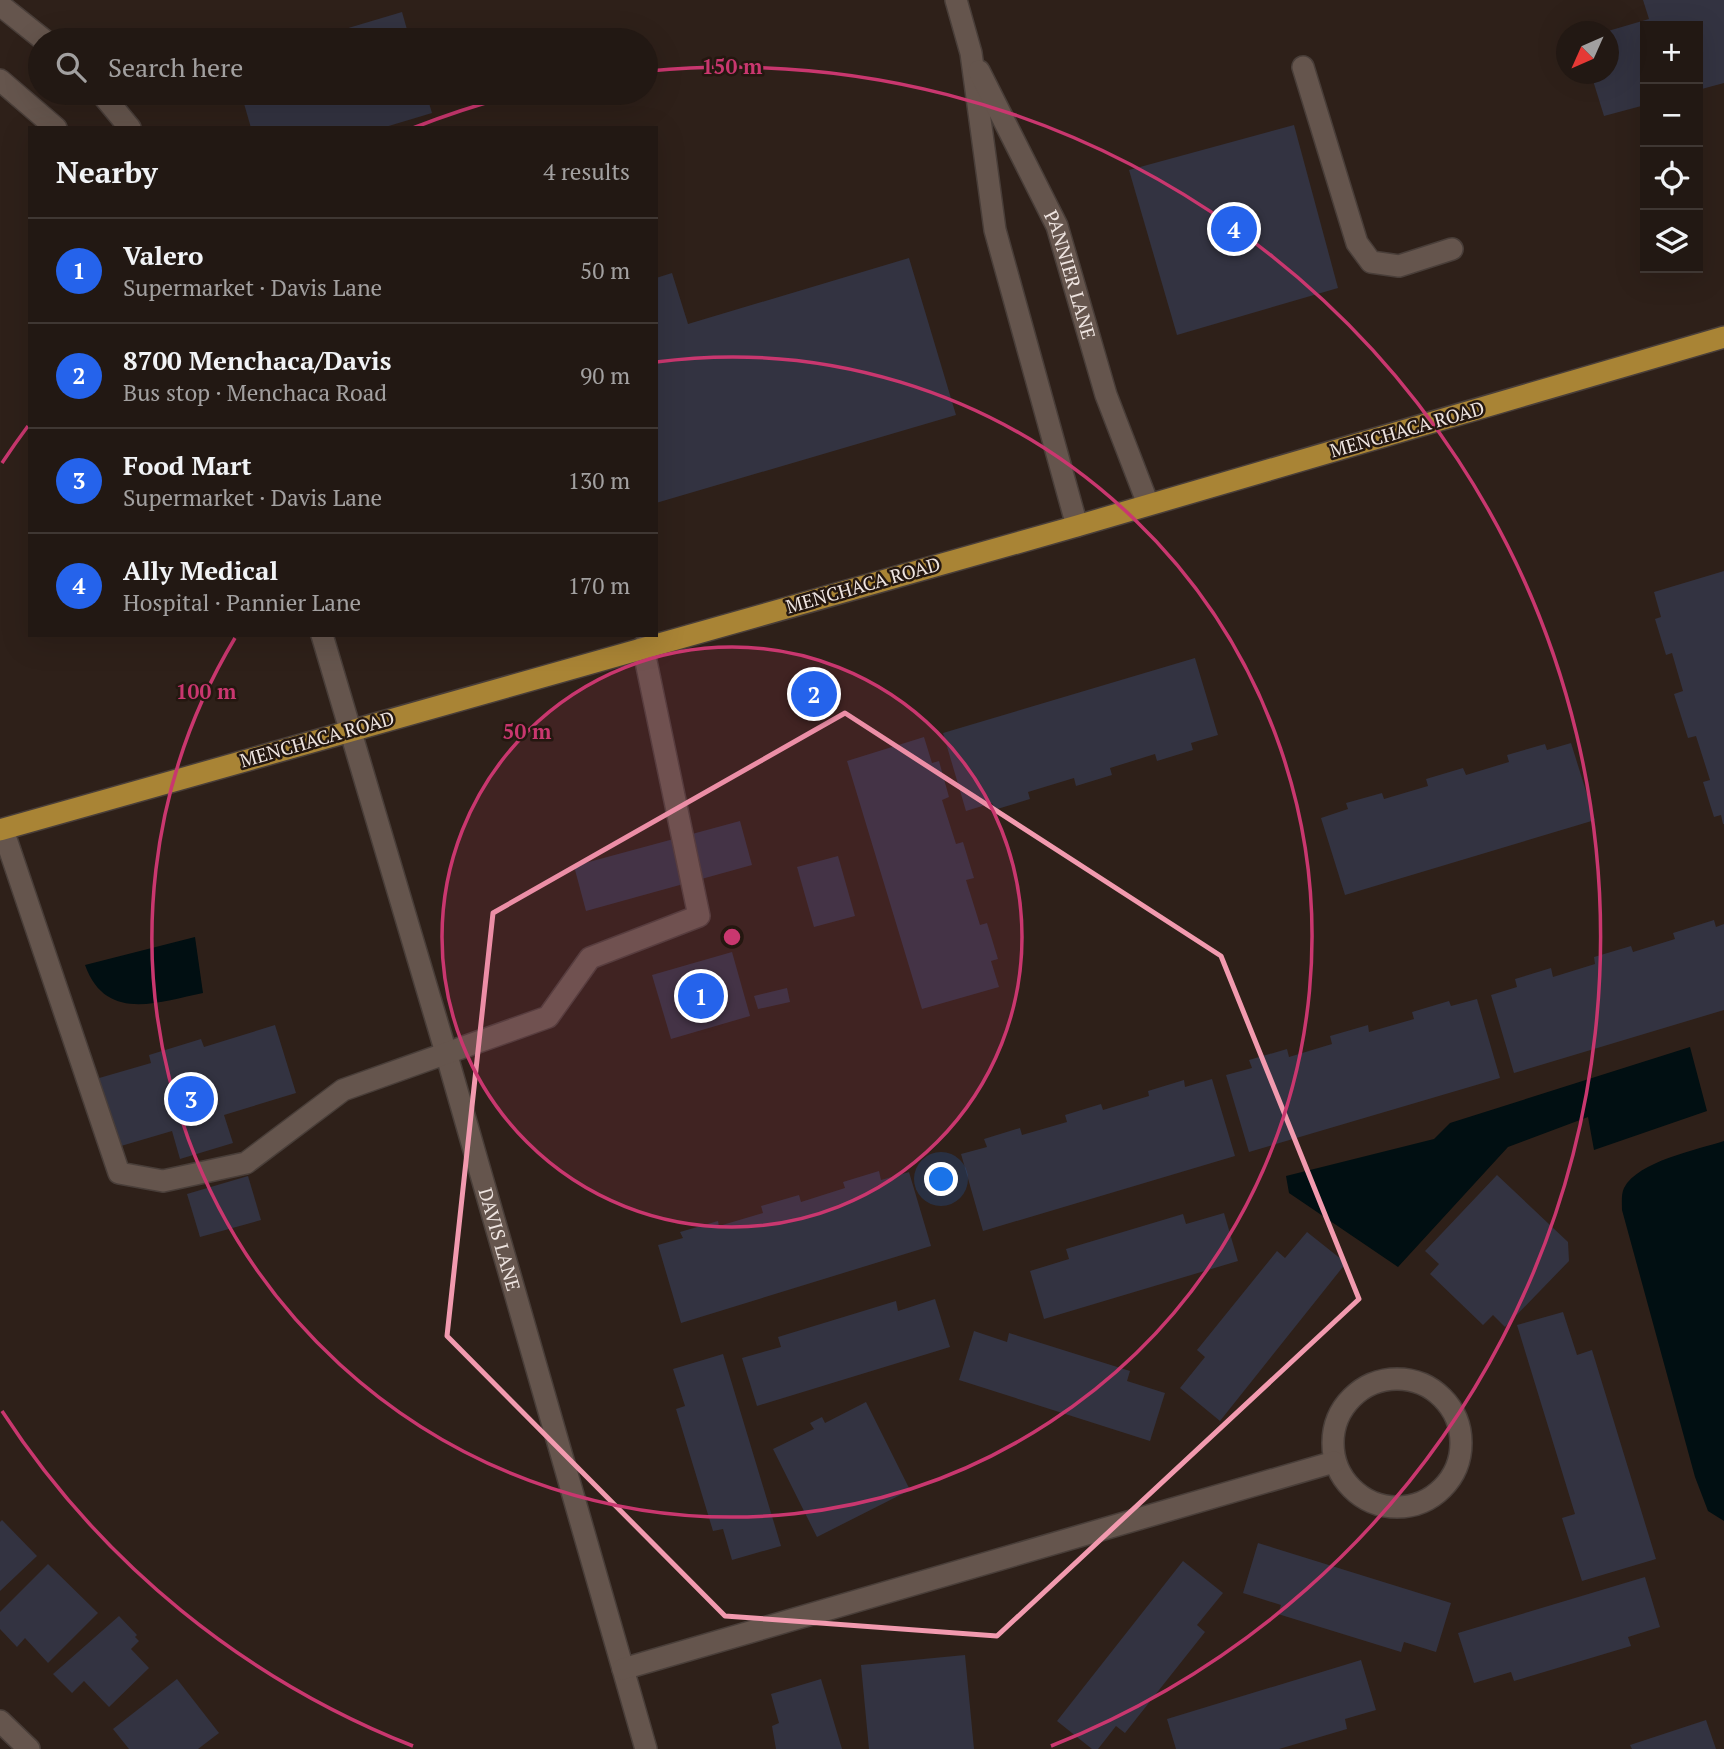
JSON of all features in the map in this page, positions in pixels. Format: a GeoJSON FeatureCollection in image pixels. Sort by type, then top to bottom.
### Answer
{"type":"FeatureCollection","features":[{"type":"Feature","properties":{"kind":"main road","name":"MENCHACA ROAD"},"geometry":{"type":"LineString","coordinates":[[1,830],[1077,526],[1724,337]]}},
{"type":"Feature","properties":{"kind":"street","name":"PANNIER LANE"},"geometry":{"type":"LineString","coordinates":[[956,0],[971,54],[995,230],[1077,526]]}},
{"type":"Feature","properties":{"kind":"street"},"geometry":{"type":"LineString","coordinates":[[0,5],[29,28]]}},
{"type":"Feature","properties":{"kind":"street","name":"PANNIER LANE"},"geometry":{"type":"LineString","coordinates":[[971,54],[1057,226],[1106,396],[1148,504]]}},
{"type":"Feature","properties":{"kind":"street"},"geometry":{"type":"LineString","coordinates":[[1303,66],[1357,243],[1371,261],[1399,265],[1452,249]]}},
{"type":"Feature","properties":{"kind":"street"},"geometry":{"type":"LineString","coordinates":[[0,80],[28,104]]}},
{"type":"Feature","properties":{"kind":"street"},"geometry":{"type":"LineString","coordinates":[[29,105],[54,126]]}},
{"type":"Feature","properties":{"kind":"street"},"geometry":{"type":"LineString","coordinates":[[111,105],[128,126]]}},
{"type":"Feature","properties":{"kind":"street","name":"DAVIS LANE"},"geometry":{"type":"LineString","coordinates":[[323,637],[348,731],[447,1056],[646,1749]]}},
{"type":"Feature","properties":{"kind":"street"},"geometry":{"type":"LineString","coordinates":[[1,830],[119,1173],[163,1181],[246,1163],[343,1090],[447,1056],[548,1017],[590,958],[699,916],[643,647]]}},
{"type":"Feature","properties":{"kind":"street"},"geometry":{"type":"LineString","coordinates":[[1384,1378],[1421,1381],[1450,1402],[1463,1436],[1457,1472],[1433,1499],[1394,1509],[1357,1495],[1334,1462],[1333,1426],[1352,1394],[1384,1378]]}},
{"type":"Feature","properties":{"kind":"street"},"geometry":{"type":"LineString","coordinates":[[623,1669],[1334,1462]]}},
{"type":"Feature","properties":{"kind":"street"},"geometry":{"type":"LineString","coordinates":[[0,1721],[29,1749]]}},
{"type":"Feature","properties":{"kind":"highlighted area"},"geometry":{"type":"Polygon","coordinates":[[[845,713],[1221,956],[1359,1299],[997,1636],[725,1616],[447,1336],[493,913],[845,713]]]}},
{"type":"Feature","properties":{"kind":"shaded area"},"geometry":{"type":"Polygon","coordinates":[[[195,937],[203,993],[151,1003],[120,1002],[106,995],[94,983],[85,965],[195,937]]]}},
{"type":"Feature","properties":{"kind":"shaded area"},"geometry":{"type":"Polygon","coordinates":[[[1690,1047],[1707,1111],[1594,1150],[1588,1117],[1508,1147],[1398,1267],[1289,1193],[1286,1176],[1434,1139],[1450,1123],[1690,1047]]]}},
{"type":"Feature","properties":{"kind":"shaded area"},"geometry":{"type":"Polygon","coordinates":[[[1724,1141],[1724,1521],[1708,1511],[1695,1477],[1622,1210],[1622,1193],[1631,1179],[1655,1164],[1724,1141]]]}},
{"type":"Feature","properties":{"kind":"building"},"geometry":{"type":"Polygon","coordinates":[[[1643,0],[1724,0],[1724,83],[1703,89],[1703,21],[1642,21],[1649,19],[1643,0]]]}},
{"type":"Feature","properties":{"kind":"building"},"geometry":{"type":"Polygon","coordinates":[[[402,12],[407,28],[348,28],[402,12]]]}},
{"type":"Feature","properties":{"kind":"building"},"geometry":{"type":"Polygon","coordinates":[[[1640,22],[1640,106],[1604,116],[1594,84],[1619,84],[1619,28],[1640,22]]]}},
{"type":"Feature","properties":{"kind":"building"},"geometry":{"type":"Polygon","coordinates":[[[244,105],[430,105],[432,113],[389,126],[250,126],[244,105]]]}},
{"type":"Feature","properties":{"kind":"building"},"geometry":{"type":"Polygon","coordinates":[[[1294,125],[1338,288],[1177,335],[1129,170],[1294,125]]]}},
{"type":"Feature","properties":{"kind":"building"},"geometry":{"type":"Polygon","coordinates":[[[909,258],[956,415],[658,502],[658,277],[672,273],[688,324],[909,258]]]}},
{"type":"Feature","properties":{"kind":"building"},"geometry":{"type":"Polygon","coordinates":[[[1724,571],[1723,824],[1721,815],[1714,817],[1703,782],[1710,780],[1696,736],[1688,738],[1674,694],[1683,691],[1672,653],[1666,655],[1655,619],[1661,617],[1654,592],[1724,571]]]}},
{"type":"Feature","properties":{"kind":"building"},"geometry":{"type":"Polygon","coordinates":[[[1195,658],[1218,735],[1191,743],[1193,750],[1157,761],[1155,754],[1110,768],[1112,775],[1076,786],[1074,778],[1028,792],[1030,799],[994,810],[992,803],[966,811],[943,733],[1195,658]]]}},
{"type":"Feature","properties":{"kind":"building"},"geometry":{"type":"Polygon","coordinates":[[[924,737],[932,763],[939,761],[949,797],[942,800],[956,844],[963,842],[974,878],[966,880],[980,925],[987,923],[998,959],[991,961],[999,987],[922,1009],[847,761],[924,737]]]}},
{"type":"Feature","properties":{"kind":"building"},"geometry":{"type":"Polygon","coordinates":[[[1571,743],[1595,820],[1345,895],[1321,818],[1348,809],[1346,803],[1382,793],[1384,799],[1428,786],[1426,779],[1463,768],[1466,775],[1509,762],[1507,755],[1545,744],[1547,750],[1571,743]]]}},
{"type":"Feature","properties":{"kind":"building"},"geometry":{"type":"Polygon","coordinates":[[[740,821],[752,865],[586,911],[574,866],[740,821]]]}},
{"type":"Feature","properties":{"kind":"building"},"geometry":{"type":"Polygon","coordinates":[[[838,856],[855,916],[814,927],[797,867],[838,856]]]}},
{"type":"Feature","properties":{"kind":"building"},"geometry":{"type":"Polygon","coordinates":[[[1714,920],[1716,927],[1724,924],[1724,1010],[1514,1073],[1491,995],[1517,987],[1515,979],[1551,968],[1553,977],[1595,964],[1594,957],[1631,946],[1633,952],[1675,939],[1673,933],[1714,920]]]}},
{"type":"Feature","properties":{"kind":"building"},"geometry":{"type":"Polygon","coordinates":[[[732,952],[750,1016],[671,1039],[652,975],[732,952]]]}},
{"type":"Feature","properties":{"kind":"building"},"geometry":{"type":"Polygon","coordinates":[[[787,988],[790,1002],[758,1009],[754,996],[787,988]]]}},
{"type":"Feature","properties":{"kind":"building"},"geometry":{"type":"Polygon","coordinates":[[[1477,999],[1500,1078],[1249,1152],[1226,1075],[1252,1068],[1249,1060],[1287,1049],[1289,1057],[1332,1044],[1330,1036],[1368,1025],[1369,1032],[1414,1019],[1412,1012],[1449,1001],[1451,1006],[1477,999]]]}},
{"type":"Feature","properties":{"kind":"building"},"geometry":{"type":"Polygon","coordinates":[[[275,1025],[296,1093],[224,1115],[233,1143],[180,1159],[172,1131],[104,1151],[82,1083],[151,1063],[149,1055],[201,1039],[204,1047],[275,1025]]]}},
{"type":"Feature","properties":{"kind":"building"},"geometry":{"type":"Polygon","coordinates":[[[1212,1079],[1235,1156],[983,1231],[961,1154],[987,1147],[984,1139],[1020,1128],[1022,1135],[1067,1122],[1065,1115],[1101,1104],[1103,1110],[1149,1096],[1148,1091],[1184,1080],[1185,1087],[1212,1079]]]}},
{"type":"Feature","properties":{"kind":"building"},"geometry":{"type":"Polygon","coordinates":[[[879,1171],[881,1180],[909,1172],[931,1246],[681,1323],[658,1245],[683,1238],[680,1232],[718,1221],[719,1226],[763,1213],[761,1206],[799,1195],[801,1202],[845,1188],[843,1182],[879,1171]]]}},
{"type":"Feature","properties":{"kind":"building"},"geometry":{"type":"Polygon","coordinates":[[[1497,1175],[1568,1242],[1569,1261],[1505,1327],[1493,1315],[1483,1325],[1430,1274],[1439,1264],[1425,1251],[1497,1175]]]}},
{"type":"Feature","properties":{"kind":"building"},"geometry":{"type":"Polygon","coordinates":[[[248,1176],[261,1220],[200,1237],[187,1194],[248,1176]]]}},
{"type":"Feature","properties":{"kind":"building"},"geometry":{"type":"Polygon","coordinates":[[[1224,1213],[1238,1261],[1044,1319],[1030,1271],[1069,1259],[1066,1249],[1183,1214],[1186,1224],[1224,1213]]]}},
{"type":"Feature","properties":{"kind":"building"},"geometry":{"type":"Polygon","coordinates":[[[1307,1232],[1346,1263],[1220,1421],[1180,1388],[1205,1357],[1197,1350],[1277,1251],[1285,1258],[1307,1232]]]}},
{"type":"Feature","properties":{"kind":"building"},"geometry":{"type":"Polygon","coordinates":[[[935,1299],[950,1347],[757,1406],[742,1358],[781,1347],[778,1337],[896,1301],[898,1311],[935,1299]]]}},
{"type":"Feature","properties":{"kind":"building"},"geometry":{"type":"Polygon","coordinates":[[[1563,1312],[1577,1355],[1592,1350],[1656,1559],[1582,1581],[1562,1518],[1575,1514],[1517,1325],[1563,1312]]]}},
{"type":"Feature","properties":{"kind":"building"},"geometry":{"type":"Polygon","coordinates":[[[974,1331],[1007,1342],[1009,1333],[1130,1371],[1127,1381],[1165,1393],[1150,1441],[959,1380],[974,1331]]]}},
{"type":"Feature","properties":{"kind":"building"},"geometry":{"type":"Polygon","coordinates":[[[723,1354],[781,1546],[732,1560],[723,1529],[713,1531],[676,1409],[685,1406],[673,1369],[723,1354]]]}},
{"type":"Feature","properties":{"kind":"building"},"geometry":{"type":"Polygon","coordinates":[[[866,1402],[910,1490],[817,1537],[773,1449],[814,1429],[810,1423],[822,1417],[825,1423],[866,1402]]]}},
{"type":"Feature","properties":{"kind":"building"},"geometry":{"type":"Polygon","coordinates":[[[2,1520],[37,1556],[0,1591],[0,1522],[2,1520]]]}},
{"type":"Feature","properties":{"kind":"building"},"geometry":{"type":"Polygon","coordinates":[[[1258,1543],[1451,1603],[1436,1652],[1404,1642],[1401,1652],[1278,1614],[1281,1605],[1243,1593],[1258,1543]]]}},
{"type":"Feature","properties":{"kind":"building"},"geometry":{"type":"Polygon","coordinates":[[[1183,1561],[1223,1593],[1197,1625],[1205,1632],[1125,1733],[1116,1726],[1098,1749],[1092,1749],[1057,1721],[1183,1561]]]}},
{"type":"Feature","properties":{"kind":"building"},"geometry":{"type":"Polygon","coordinates":[[[48,1564],[98,1613],[48,1663],[25,1638],[17,1647],[0,1629],[0,1612],[48,1564]]]}},
{"type":"Feature","properties":{"kind":"building"},"geometry":{"type":"Polygon","coordinates":[[[1645,1577],[1660,1627],[1628,1637],[1631,1646],[1514,1681],[1511,1672],[1474,1683],[1458,1633],[1645,1577]]]}},
{"type":"Feature","properties":{"kind":"building"},"geometry":{"type":"Polygon","coordinates":[[[119,1616],[137,1635],[135,1637],[139,1641],[131,1649],[149,1668],[109,1707],[84,1681],[72,1693],[53,1674],[119,1616]]]}},
{"type":"Feature","properties":{"kind":"building"},"geometry":{"type":"Polygon","coordinates":[[[965,1655],[974,1749],[869,1749],[861,1665],[965,1655]]]}},
{"type":"Feature","properties":{"kind":"building"},"geometry":{"type":"Polygon","coordinates":[[[1361,1660],[1376,1710],[1345,1719],[1347,1729],[1279,1749],[1176,1749],[1167,1719],[1361,1660]]]}},
{"type":"Feature","properties":{"kind":"building"},"geometry":{"type":"Polygon","coordinates":[[[177,1679],[219,1733],[198,1749],[129,1749],[113,1729],[177,1679]]]}},
{"type":"Feature","properties":{"kind":"building"},"geometry":{"type":"Polygon","coordinates":[[[821,1679],[842,1749],[776,1749],[772,1726],[779,1723],[771,1694],[821,1679]]]}},
{"type":"Feature","properties":{"kind":"building"},"geometry":{"type":"Polygon","coordinates":[[[1706,1720],[1716,1749],[1632,1749],[1630,1745],[1706,1720]]]}},
{"type":"Feature","properties":{"kind":"place","name":"Ally Medical"},"geometry":{"type":"Point","coordinates":[1234,229]}},
{"type":"Feature","properties":{"kind":"place","name":"8700 Menchaca/Davis"},"geometry":{"type":"Point","coordinates":[814,694]}},
{"type":"Feature","properties":{"kind":"place","name":"Valero"},"geometry":{"type":"Point","coordinates":[701,996]}},
{"type":"Feature","properties":{"kind":"place","name":"Food Mart"},"geometry":{"type":"Point","coordinates":[191,1099]}}]}
